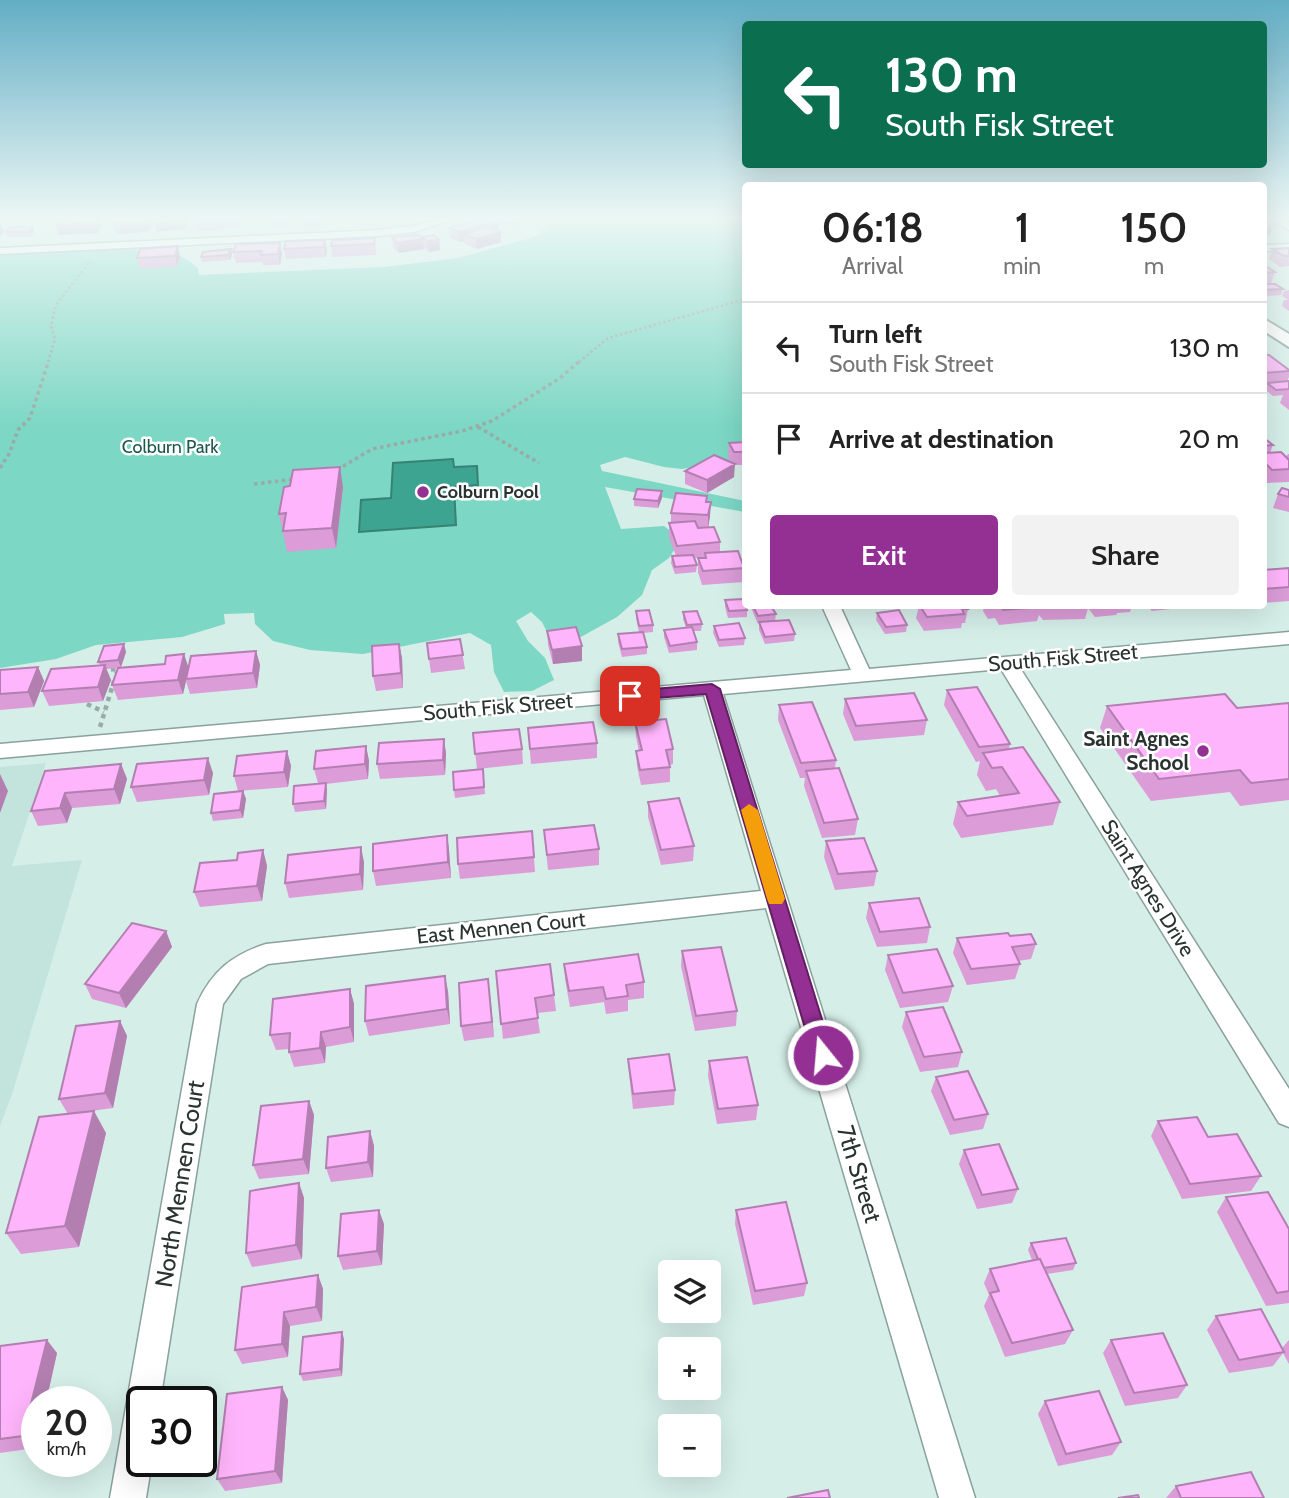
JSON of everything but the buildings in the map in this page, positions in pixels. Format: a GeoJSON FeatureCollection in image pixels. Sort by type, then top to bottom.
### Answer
{"type":"FeatureCollection","features":[{"type":"Feature","properties":{"kind":"street"},"geometry":{"type":"LineString","coordinates":[[1267,326],[1289,342]]}},
{"type":"Feature","properties":{"kind":"street"},"geometry":{"type":"LineString","coordinates":[[832,609],[863,676]]}},
{"type":"Feature","properties":{"kind":"street","name":"South Fisk Street"},"geometry":{"type":"LineString","coordinates":[[0,751],[1289,638]]}},
{"type":"Feature","properties":{"kind":"street","name":"Saint Agnes Drive"},"geometry":{"type":"LineString","coordinates":[[1007,663],[1289,1114]]}},
{"type":"Feature","properties":{"kind":"street","name":"7th Street"},"geometry":{"type":"LineString","coordinates":[[712,689],[957,1498]]}},
{"type":"Feature","properties":{"kind":"street","name":"East Mennen Court"},"geometry":{"type":"LineString","coordinates":[[230,972],[251,959],[266,954],[776,898]]}},
{"type":"Feature","properties":{"kind":"street","name":"North Mennen Court"},"geometry":{"type":"LineString","coordinates":[[147,1386],[210,1004],[217,987],[230,972]]}},
{"type":"Feature","properties":{"kind":"street"},"geometry":{"type":"LineString","coordinates":[[128,1498],[131,1477]]}},
{"type":"Feature","properties":{"kind":"path"},"geometry":{"type":"LineString","coordinates":[[0,468],[9,454],[18,430],[30,418],[36,404],[55,339],[51,326],[56,305],[68,287]]}},
{"type":"Feature","properties":{"kind":"path"},"geometry":{"type":"LineString","coordinates":[[335,471],[372,449],[478,426],[560,378],[608,338],[742,300]]}},
{"type":"Feature","properties":{"kind":"path"},"geometry":{"type":"LineString","coordinates":[[478,426],[539,463]]}},
{"type":"Feature","properties":{"kind":"path"},"geometry":{"type":"LineString","coordinates":[[254,484],[299,479]]}},
{"type":"Feature","properties":{"kind":"path"},"geometry":{"type":"LineString","coordinates":[[99,727],[117,669],[98,671],[101,661]]}},
{"type":"Feature","properties":{"kind":"path"},"geometry":{"type":"LineString","coordinates":[[87,704],[104,712]]}},
{"type":"Feature","properties":{"kind":"shaded area","name":"Colburn Pool"},"geometry":{"type":"Polygon","coordinates":[[[453,459],[454,467],[477,466],[478,485],[454,487],[456,525],[359,532],[361,500],[391,498],[393,463],[453,459]]]}},
{"type":"Feature","properties":{"kind":"shaded area"},"geometry":{"type":"Polygon","coordinates":[[[46,763],[12,866],[82,860],[13,1091],[0,1126],[0,767],[46,763]]]}},
{"type":"Feature","properties":{"kind":"green space","name":"Colburn Park"},"geometry":{"type":"Polygon","coordinates":[[[0,287],[742,287],[742,456],[727,462],[682,469],[625,457],[600,465],[602,471],[742,500],[742,511],[605,487],[621,529],[664,526],[681,539],[669,558],[652,570],[642,595],[617,617],[579,638],[550,638],[542,622],[531,612],[516,621],[528,641],[545,658],[554,680],[532,691],[504,692],[494,672],[491,645],[470,633],[363,654],[310,650],[273,641],[255,624],[254,613],[224,614],[225,624],[182,637],[96,645],[56,659],[0,668],[0,287]]]}},
{"type":"Feature","properties":{"kind":"slow traffic"},"geometry":{"type":"LineString","coordinates":[[749,810],[776,899]]}},
{"type":"Feature","properties":{"kind":"place","name":"Colburn Pool"},"geometry":{"type":"Point","coordinates":[423,492]}},
{"type":"Feature","properties":{"kind":"place","name":"Saint Agnes School"},"geometry":{"type":"Point","coordinates":[1203,751]}},
{"type":"Feature","properties":{"kind":"route"},"geometry":{"type":"LineString","coordinates":[[630,696],[712,689],[823,1055]]}}]}
